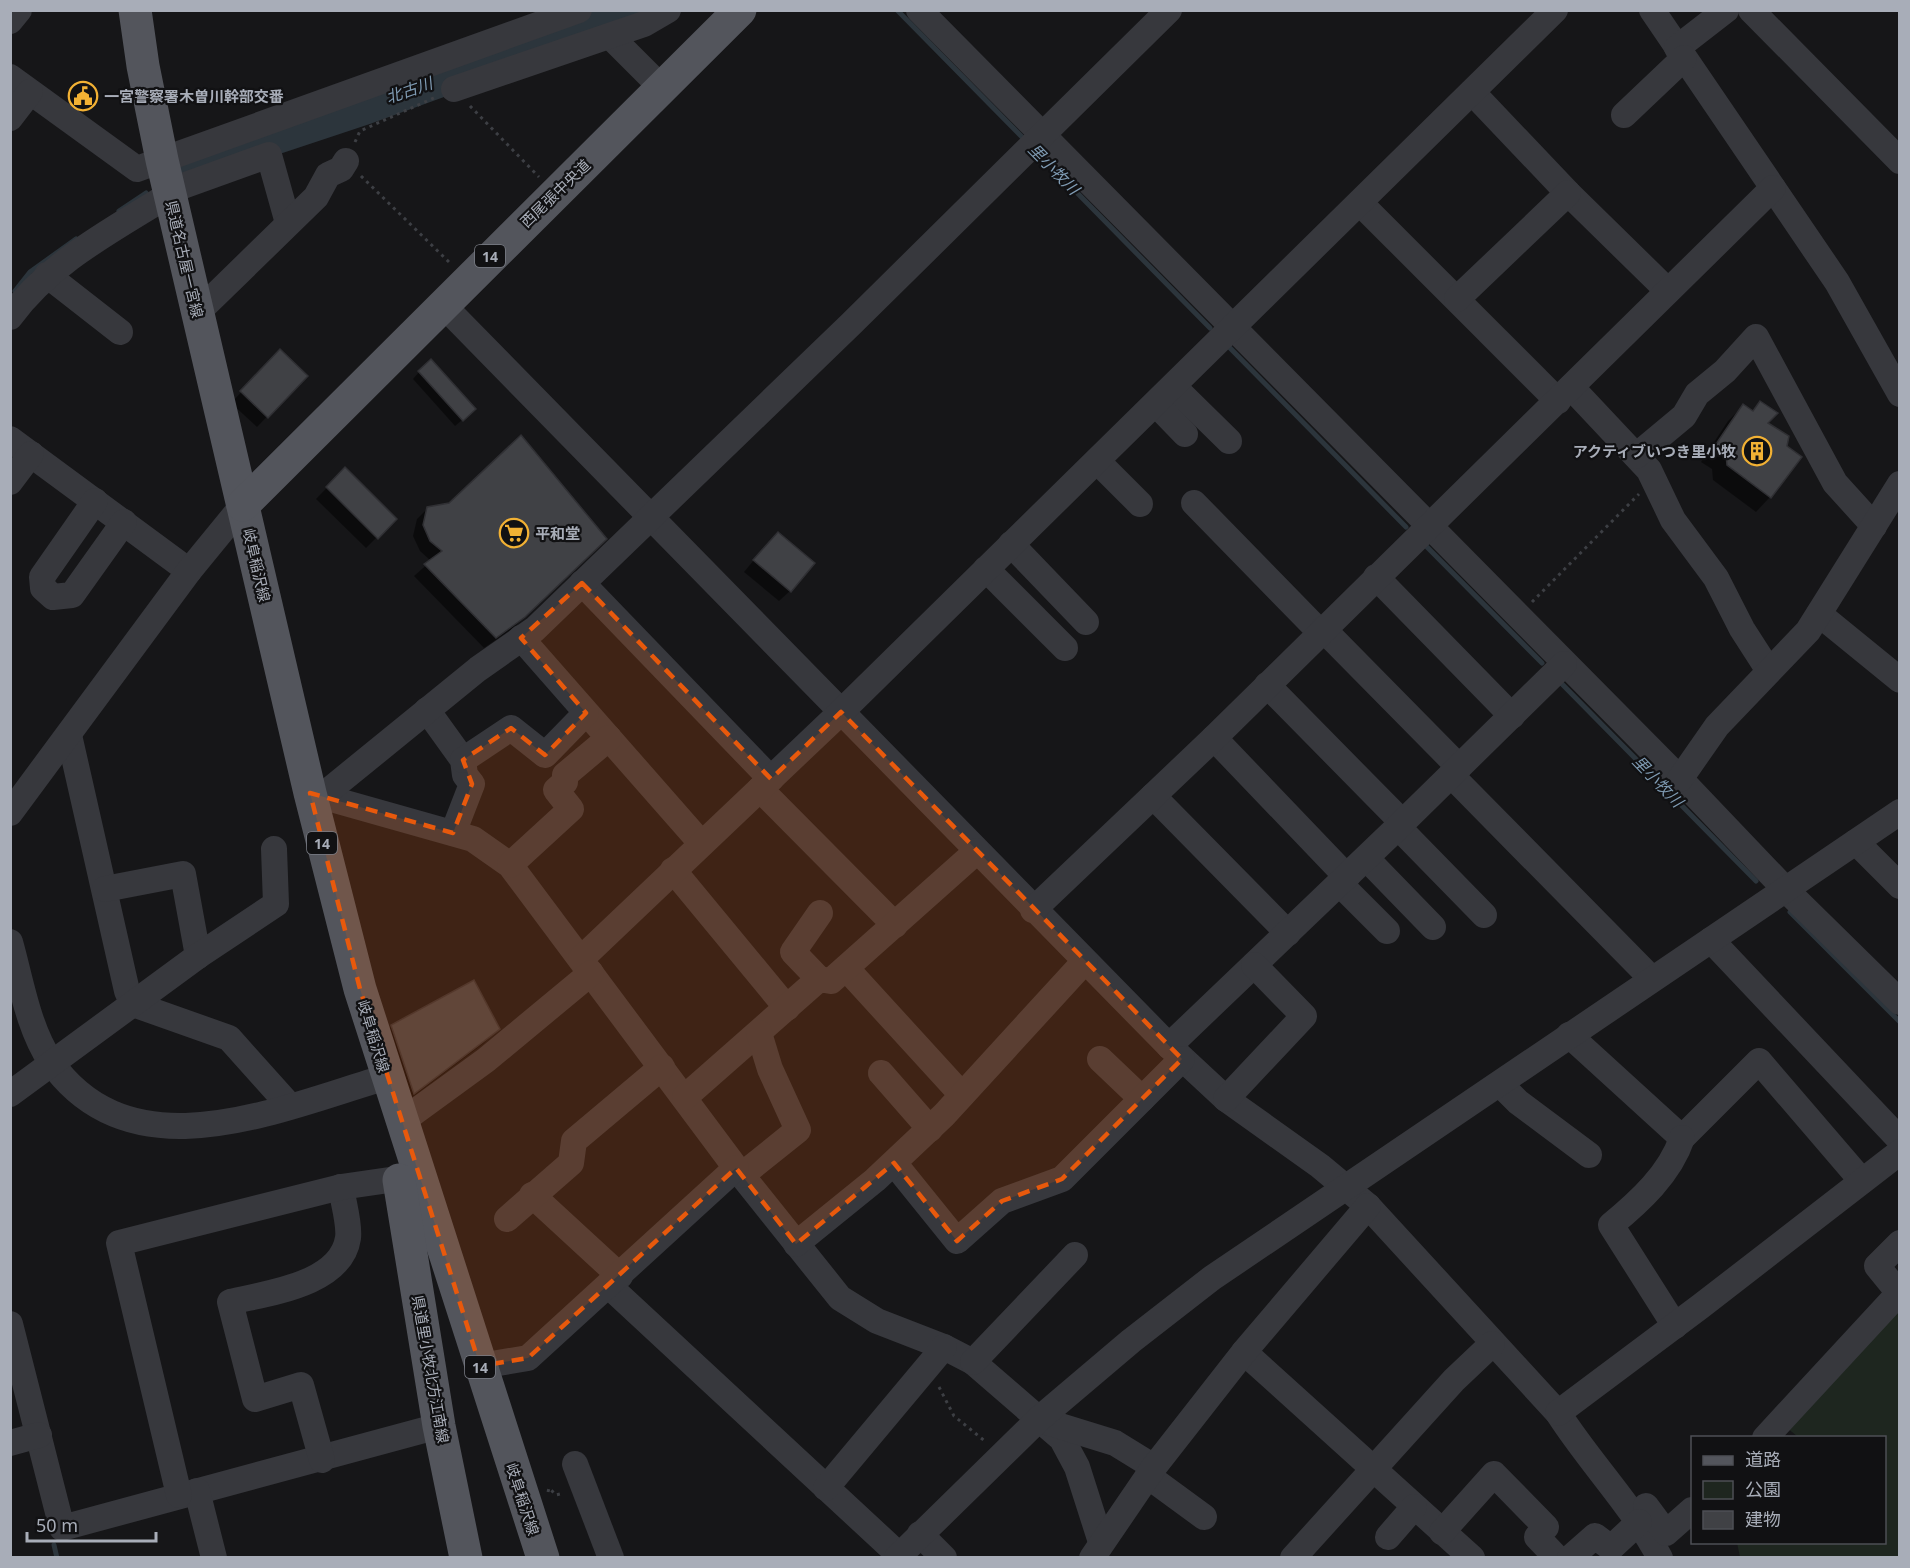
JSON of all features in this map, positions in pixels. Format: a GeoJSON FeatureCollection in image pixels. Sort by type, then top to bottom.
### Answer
{"type":"FeatureCollection","features":[{"type":"Feature","properties":{"kind":"main road","name":"県道名古屋一宮線"},"geometry":{"type":"LineString","coordinates":[[135,10],[143,66],[162,159],[243,505]]}},
{"type":"Feature","properties":{"kind":"main road","name":"西尾張中央道"},"geometry":{"type":"LineString","coordinates":[[243,505],[467,279],[740,10]]}},
{"type":"Feature","properties":{"kind":"main road","name":"岐阜稲沢線"},"geometry":{"type":"LineString","coordinates":[[243,505],[316,795],[357,978],[401,1122],[410,1177],[480,1366],[543,1557]]}},
{"type":"Feature","properties":{"kind":"main road","name":"県道里小牧北方江南線"},"geometry":{"type":"LineString","coordinates":[[410,1177],[440,1426],[466,1557]]}},
{"type":"Feature","properties":{"kind":"street"},"geometry":{"type":"LineString","coordinates":[[10,21],[19,10]]}},
{"type":"Feature","properties":{"kind":"street"},"geometry":{"type":"LineString","coordinates":[[119,10],[125,34],[143,66]]}},
{"type":"Feature","properties":{"kind":"street"},"geometry":{"type":"LineString","coordinates":[[10,118],[20,84],[137,169],[579,10]]}},
{"type":"Feature","properties":{"kind":"street"},"geometry":{"type":"LineString","coordinates":[[454,89],[644,24],[668,10]]}},
{"type":"Feature","properties":{"kind":"street"},"geometry":{"type":"LineString","coordinates":[[919,10],[1035,142],[1234,328],[1899,1002]]}},
{"type":"Feature","properties":{"kind":"street"},"geometry":{"type":"LineString","coordinates":[[316,795],[521,638],[582,583],[1169,10]]}},
{"type":"Feature","properties":{"kind":"street"},"geometry":{"type":"LineString","coordinates":[[401,1122],[486,1060],[586,966],[673,870],[841,712],[1555,10]]}},
{"type":"Feature","properties":{"kind":"street"},"geometry":{"type":"LineString","coordinates":[[1652,10],[1837,282],[1899,394]]}},
{"type":"Feature","properties":{"kind":"street"},"geometry":{"type":"LineString","coordinates":[[1624,116],[1680,53],[1726,10]]}},
{"type":"Feature","properties":{"kind":"street"},"geometry":{"type":"LineString","coordinates":[[1751,10],[1899,161]]}},
{"type":"Feature","properties":{"kind":"street"},"geometry":{"type":"LineString","coordinates":[[610,36],[662,88]]}},
{"type":"Feature","properties":{"kind":"street"},"geometry":{"type":"LineString","coordinates":[[1472,92],[1568,194],[1668,291]]}},
{"type":"Feature","properties":{"kind":"street"},"geometry":{"type":"LineString","coordinates":[[10,317],[29,292],[47,276],[85,247],[170,193],[269,155],[288,223]]}},
{"type":"Feature","properties":{"kind":"street"},"geometry":{"type":"LineString","coordinates":[[197,313],[316,197],[328,175],[341,169],[346,161]]}},
{"type":"Feature","properties":{"kind":"street"},"geometry":{"type":"LineString","coordinates":[[1033,910],[1214,738],[1773,188]]}},
{"type":"Feature","properties":{"kind":"street"},"geometry":{"type":"LineString","coordinates":[[1457,299],[1568,194]]}},
{"type":"Feature","properties":{"kind":"street"},"geometry":{"type":"LineString","coordinates":[[1360,203],[1457,299],[1636,456],[1653,479],[1673,520],[1716,578],[1742,629],[1769,671]]}},
{"type":"Feature","properties":{"kind":"street"},"geometry":{"type":"LineString","coordinates":[[47,276],[120,332]]}},
{"type":"Feature","properties":{"kind":"street"},"geometry":{"type":"LineString","coordinates":[[442,305],[1175,1053],[1226,1099],[1346,1187],[1368,1206],[1492,1344],[1558,1413],[1639,1522],[1660,1557]]}},
{"type":"Feature","properties":{"kind":"street"},"geometry":{"type":"LineString","coordinates":[[1636,456],[1684,416],[1697,394],[1725,371],[1756,337],[1835,483],[1874,526]]}},
{"type":"Feature","properties":{"kind":"street"},"geometry":{"type":"LineString","coordinates":[[1165,395],[1185,434]]}},
{"type":"Feature","properties":{"kind":"street"},"geometry":{"type":"LineString","coordinates":[[1165,395],[1229,441]]}},
{"type":"Feature","properties":{"kind":"street"},"geometry":{"type":"LineString","coordinates":[[10,439],[189,571]]}},
{"type":"Feature","properties":{"kind":"street"},"geometry":{"type":"LineString","coordinates":[[10,482],[32,454]]}},
{"type":"Feature","properties":{"kind":"street"},"geometry":{"type":"LineString","coordinates":[[1097,461],[1140,504]]}},
{"type":"Feature","properties":{"kind":"street"},"geometry":{"type":"LineString","coordinates":[[1680,779],[1717,726],[1808,631],[1899,484]]}},
{"type":"Feature","properties":{"kind":"street"},"geometry":{"type":"LineString","coordinates":[[95,501],[42,577],[43,588],[53,597],[72,595],[124,522]]}},
{"type":"Feature","properties":{"kind":"street"},"geometry":{"type":"LineString","coordinates":[[1194,503],[1322,630],[1652,979]]}},
{"type":"Feature","properties":{"kind":"street","name":"14"},"geometry":{"type":"LineString","coordinates":[[11,813],[189,571],[243,505]]}},
{"type":"Feature","properties":{"kind":"street"},"geometry":{"type":"LineString","coordinates":[[1011,544],[1086,622]]}},
{"type":"Feature","properties":{"kind":"street"},"geometry":{"type":"LineString","coordinates":[[986,569],[1065,648]]}},
{"type":"Feature","properties":{"kind":"street"},"geometry":{"type":"LineString","coordinates":[[1376,577],[1512,716]]}},
{"type":"Feature","properties":{"kind":"street"},"geometry":{"type":"LineString","coordinates":[[582,583],[895,925]]}},
{"type":"Feature","properties":{"kind":"street"},"geometry":{"type":"LineString","coordinates":[[1819,614],[1899,680]]}},
{"type":"Feature","properties":{"kind":"street"},"geometry":{"type":"LineString","coordinates":[[521,638],[701,843]]}},
{"type":"Feature","properties":{"kind":"street"},"geometry":{"type":"LineString","coordinates":[[894,1162],[957,1241],[1002,1201],[1062,1179],[1142,1099],[1175,1053],[1254,965],[1564,664]]}},
{"type":"Feature","properties":{"kind":"street"},"geometry":{"type":"LineString","coordinates":[[1267,685],[1484,915]]}},
{"type":"Feature","properties":{"kind":"street"},"geometry":{"type":"LineString","coordinates":[[427,710],[463,760],[465,775],[472,784],[453,833]]}},
{"type":"Feature","properties":{"kind":"street"},"geometry":{"type":"LineString","coordinates":[[463,760],[511,728],[545,755],[586,713]]}},
{"type":"Feature","properties":{"kind":"street"},"geometry":{"type":"LineString","coordinates":[[69,735],[127,991],[134,1004],[229,1038],[289,1105]]}},
{"type":"Feature","properties":{"kind":"street"},"geometry":{"type":"LineString","coordinates":[[510,865],[571,809],[556,790],[565,782],[565,775],[609,738]]}},
{"type":"Feature","properties":{"kind":"street"},"geometry":{"type":"LineString","coordinates":[[1214,738],[1387,931]]}},
{"type":"Feature","properties":{"kind":"street"},"geometry":{"type":"LineString","coordinates":[[316,795],[473,839],[510,865],[739,1171],[840,1298],[935,1356],[973,1362],[1062,1438],[1077,1467],[1098,1552]]}},
{"type":"Feature","properties":{"kind":"street"},"geometry":{"type":"LineString","coordinates":[[1154,796],[1288,933]]}},
{"type":"Feature","properties":{"kind":"street"},"geometry":{"type":"LineString","coordinates":[[532,1195],[614,1281],[898,1556],[1039,1419],[1131,1341],[1212,1278],[1899,812]]}},
{"type":"Feature","properties":{"kind":"street"},"geometry":{"type":"LineString","coordinates":[[1856,842],[1899,886]]}},
{"type":"Feature","properties":{"kind":"street"},"geometry":{"type":"LineString","coordinates":[[10,1094],[198,956],[276,904],[273,849]]}},
{"type":"Feature","properties":{"kind":"street"},"geometry":{"type":"LineString","coordinates":[[820,913],[793,952],[819,979],[831,981],[977,851]]}},
{"type":"Feature","properties":{"kind":"street"},"geometry":{"type":"LineString","coordinates":[[1366,858],[1433,927]]}},
{"type":"Feature","properties":{"kind":"street"},"geometry":{"type":"LineString","coordinates":[[673,870],[787,1008]]}},
{"type":"Feature","properties":{"kind":"street"},"geometry":{"type":"LineString","coordinates":[[105,889],[183,874],[198,956]]}},
{"type":"Feature","properties":{"kind":"street"},"geometry":{"type":"LineString","coordinates":[[1711,940],[1899,1140]]}},
{"type":"Feature","properties":{"kind":"street"},"geometry":{"type":"LineString","coordinates":[[10,942],[34,1027],[51,1062],[80,1094],[111,1113],[145,1125],[185,1128],[237,1120],[387,1077]]}},
{"type":"Feature","properties":{"kind":"street"},"geometry":{"type":"LineString","coordinates":[[796,1244],[930,1129],[1085,961]]}},
{"type":"Feature","properties":{"kind":"street"},"geometry":{"type":"LineString","coordinates":[[1226,1099],[1304,1016],[1254,965]]}},
{"type":"Feature","properties":{"kind":"street"},"geometry":{"type":"LineString","coordinates":[[846,968],[963,1095]]}},
{"type":"Feature","properties":{"kind":"street"},"geometry":{"type":"LineString","coordinates":[[685,1097],[819,979]]}},
{"type":"Feature","properties":{"kind":"street"},"geometry":{"type":"LineString","coordinates":[[480,1366],[528,1358],[739,1171],[798,1130],[770,1069],[759,1033]]}},
{"type":"Feature","properties":{"kind":"street"},"geometry":{"type":"LineString","coordinates":[[1569,1035],[1682,1138]]}},
{"type":"Feature","properties":{"kind":"street"},"geometry":{"type":"LineString","coordinates":[[1100,1059],[1142,1099]]}},
{"type":"Feature","properties":{"kind":"street"},"geometry":{"type":"LineString","coordinates":[[1675,1326],[1611,1225],[1634,1206],[1661,1175],[1676,1155],[1682,1138],[1759,1061],[1862,1181]]}},
{"type":"Feature","properties":{"kind":"street"},"geometry":{"type":"LineString","coordinates":[[507,1219],[570,1163],[574,1142],[662,1066]]}},
{"type":"Feature","properties":{"kind":"street"},"geometry":{"type":"LineString","coordinates":[[881,1073],[930,1129]]}},
{"type":"Feature","properties":{"kind":"street"},"geometry":{"type":"LineString","coordinates":[[1500,1084],[1518,1102],[1589,1155]]}},
{"type":"Feature","properties":{"kind":"street"},"geometry":{"type":"LineString","coordinates":[[1558,1413],[1675,1326],[1899,1152]]}},
{"type":"Feature","properties":{"kind":"street"},"geometry":{"type":"LineString","coordinates":[[214,1557],[188,1493],[118,1243],[341,1187],[410,1177]]}},
{"type":"Feature","properties":{"kind":"street"},"geometry":{"type":"LineString","coordinates":[[322,1460],[301,1385],[255,1399],[230,1302],[311,1282],[325,1272],[341,1254],[348,1238],[341,1187]]}},
{"type":"Feature","properties":{"kind":"street"},"geometry":{"type":"LineString","coordinates":[[1098,1552],[1151,1472],[1244,1352],[1368,1206]]}},
{"type":"Feature","properties":{"kind":"street"},"geometry":{"type":"LineString","coordinates":[[1766,1436],[1899,1293],[1877,1266],[1899,1243]]}},
{"type":"Feature","properties":{"kind":"street"},"geometry":{"type":"LineString","coordinates":[[973,1362],[1075,1255]]}},
{"type":"Feature","properties":{"kind":"street"},"geometry":{"type":"LineString","coordinates":[[10,1324],[62,1528],[188,1493],[322,1460],[440,1426]]}},
{"type":"Feature","properties":{"kind":"street"},"geometry":{"type":"LineString","coordinates":[[1293,1557],[1455,1380],[1492,1344]]}},
{"type":"Feature","properties":{"kind":"street"},"geometry":{"type":"LineString","coordinates":[[1244,1352],[1472,1557]]}},
{"type":"Feature","properties":{"kind":"street"},"geometry":{"type":"LineString","coordinates":[[826,1488],[935,1356]]}},
{"type":"Feature","properties":{"kind":"street"},"geometry":{"type":"LineString","coordinates":[[1039,1419],[1115,1443],[1204,1517]]}},
{"type":"Feature","properties":{"kind":"street"},"geometry":{"type":"LineString","coordinates":[[10,1443],[39,1435]]}},
{"type":"Feature","properties":{"kind":"street"},"geometry":{"type":"LineString","coordinates":[[1588,1455],[1614,1465],[1666,1533],[1691,1511]]}},
{"type":"Feature","properties":{"kind":"street"},"geometry":{"type":"LineString","coordinates":[[575,1464],[611,1557]]}},
{"type":"Feature","properties":{"kind":"street"},"geometry":{"type":"LineString","coordinates":[[1442,1532],[1494,1474],[1546,1527],[1537,1537],[1557,1557]]}},
{"type":"Feature","properties":{"kind":"street"},"geometry":{"type":"LineString","coordinates":[[1388,1538],[1414,1507]]}},
{"type":"Feature","properties":{"kind":"street"},"geometry":{"type":"LineString","coordinates":[[1570,1557],[1595,1536],[1611,1548],[1639,1522]]}},
{"type":"Feature","properties":{"kind":"street"},"geometry":{"type":"LineString","coordinates":[[920,1534],[944,1557]]}},
{"type":"Feature","properties":{"kind":"path"},"geometry":{"type":"LineString","coordinates":[[360,131],[454,89],[555,193]]}},
{"type":"Feature","properties":{"kind":"path"},"geometry":{"type":"LineString","coordinates":[[346,161],[467,279]]}},
{"type":"Feature","properties":{"kind":"path"},"geometry":{"type":"LineString","coordinates":[[1518,617],[1653,479]]}},
{"type":"Feature","properties":{"kind":"path"},"geometry":{"type":"LineString","coordinates":[[935,1356],[954,1416],[1001,1455]]}},
{"type":"Feature","properties":{"kind":"highlighted area"},"geometry":{"type":"Polygon","coordinates":[[[582,583],[771,779],[841,712],[1182,1059],[1062,1179],[1002,1201],[957,1241],[894,1163],[796,1244],[736,1168],[528,1358],[480,1366],[360,989],[310,793],[453,833],[472,784],[463,760],[511,728],[545,755],[586,713],[521,638],[582,583]]]}},
{"type":"Feature","properties":{"kind":"green space"},"geometry":{"type":"Polygon","coordinates":[[[1900,1293],[1899,1557],[1740,1557],[1737,1544],[1886,1544],[1886,1436],[1797,1436],[1780,1422],[1900,1293]]]}},
{"type":"Feature","properties":{"kind":"building"},"geometry":{"type":"Polygon","coordinates":[[[280,349],[308,376],[268,418],[240,391],[280,349]]]}},
{"type":"Feature","properties":{"kind":"building"},"geometry":{"type":"Polygon","coordinates":[[[431,359],[476,409],[463,421],[418,371],[431,359]]]}},
{"type":"Feature","properties":{"kind":"building","name":"アクティブいつき里小牧"},"geometry":{"type":"Polygon","coordinates":[[[1760,401],[1778,413],[1768,423],[1789,436],[1787,446],[1802,457],[1771,498],[1727,465],[1726,455],[1714,447],[1743,404],[1753,411],[1760,401]]]}},
{"type":"Feature","properties":{"kind":"building","name":"平和堂"},"geometry":{"type":"Polygon","coordinates":[[[521,435],[607,539],[525,617],[496,638],[424,564],[442,551],[430,541],[423,525],[427,507],[449,503],[521,435]]]}},
{"type":"Feature","properties":{"kind":"building"},"geometry":{"type":"Polygon","coordinates":[[[345,467],[397,519],[378,539],[326,487],[345,467]]]}},
{"type":"Feature","properties":{"kind":"building"},"geometry":{"type":"Polygon","coordinates":[[[778,532],[815,563],[791,592],[753,560],[778,532]]]}},
{"type":"Feature","properties":{"kind":"building"},"geometry":{"type":"Polygon","coordinates":[[[474,980],[500,1029],[414,1094],[391,1025],[474,980]]]}},
{"type":"Feature","properties":{"kind":"waterway","name":"北古川"},"geometry":{"type":"LineString","coordinates":[[184,174],[211,160],[618,20],[636,10]]}},
{"type":"Feature","properties":{"kind":"waterway","name":"里小牧川"},"geometry":{"type":"LineString","coordinates":[[897,10],[1026,141]]}},
{"type":"Feature","properties":{"kind":"waterway","name":"里小牧川"},"geometry":{"type":"LineString","coordinates":[[1037,152],[1210,328]]}},
{"type":"Feature","properties":{"kind":"waterway","name":"北古川"},"geometry":{"type":"LineString","coordinates":[[119,211],[146,193]]}},
{"type":"Feature","properties":{"kind":"waterway","name":"北古川"},"geometry":{"type":"LineString","coordinates":[[15,291],[30,272],[76,239]]}},
{"type":"Feature","properties":{"kind":"waterway","name":"里小牧川"},"geometry":{"type":"LineString","coordinates":[[1229,347],[1406,527]]}},
{"type":"Feature","properties":{"kind":"waterway","name":"里小牧川"},"geometry":{"type":"LineString","coordinates":[[1423,543],[1542,663]]}},
{"type":"Feature","properties":{"kind":"waterway","name":"里小牧川"},"geometry":{"type":"LineString","coordinates":[[1560,682],[1756,881]]}},
{"type":"Feature","properties":{"kind":"waterway","name":"里小牧川"},"geometry":{"type":"LineString","coordinates":[[1790,912],[1900,1022]]}},
{"type":"Feature","properties":{"kind":"waterway"},"geometry":{"type":"LineString","coordinates":[[54,1545],[57,1558]]}},
{"type":"Feature","properties":{"kind":"place","name":"一宮警察署木曽川幹部交番"},"geometry":{"type":"Point","coordinates":[83,96]}},
{"type":"Feature","properties":{"kind":"place","name":"アクティブいつき里小牧"},"geometry":{"type":"Point","coordinates":[1757,451]}},
{"type":"Feature","properties":{"kind":"place","name":"平和堂"},"geometry":{"type":"Point","coordinates":[514,533]}}]}
